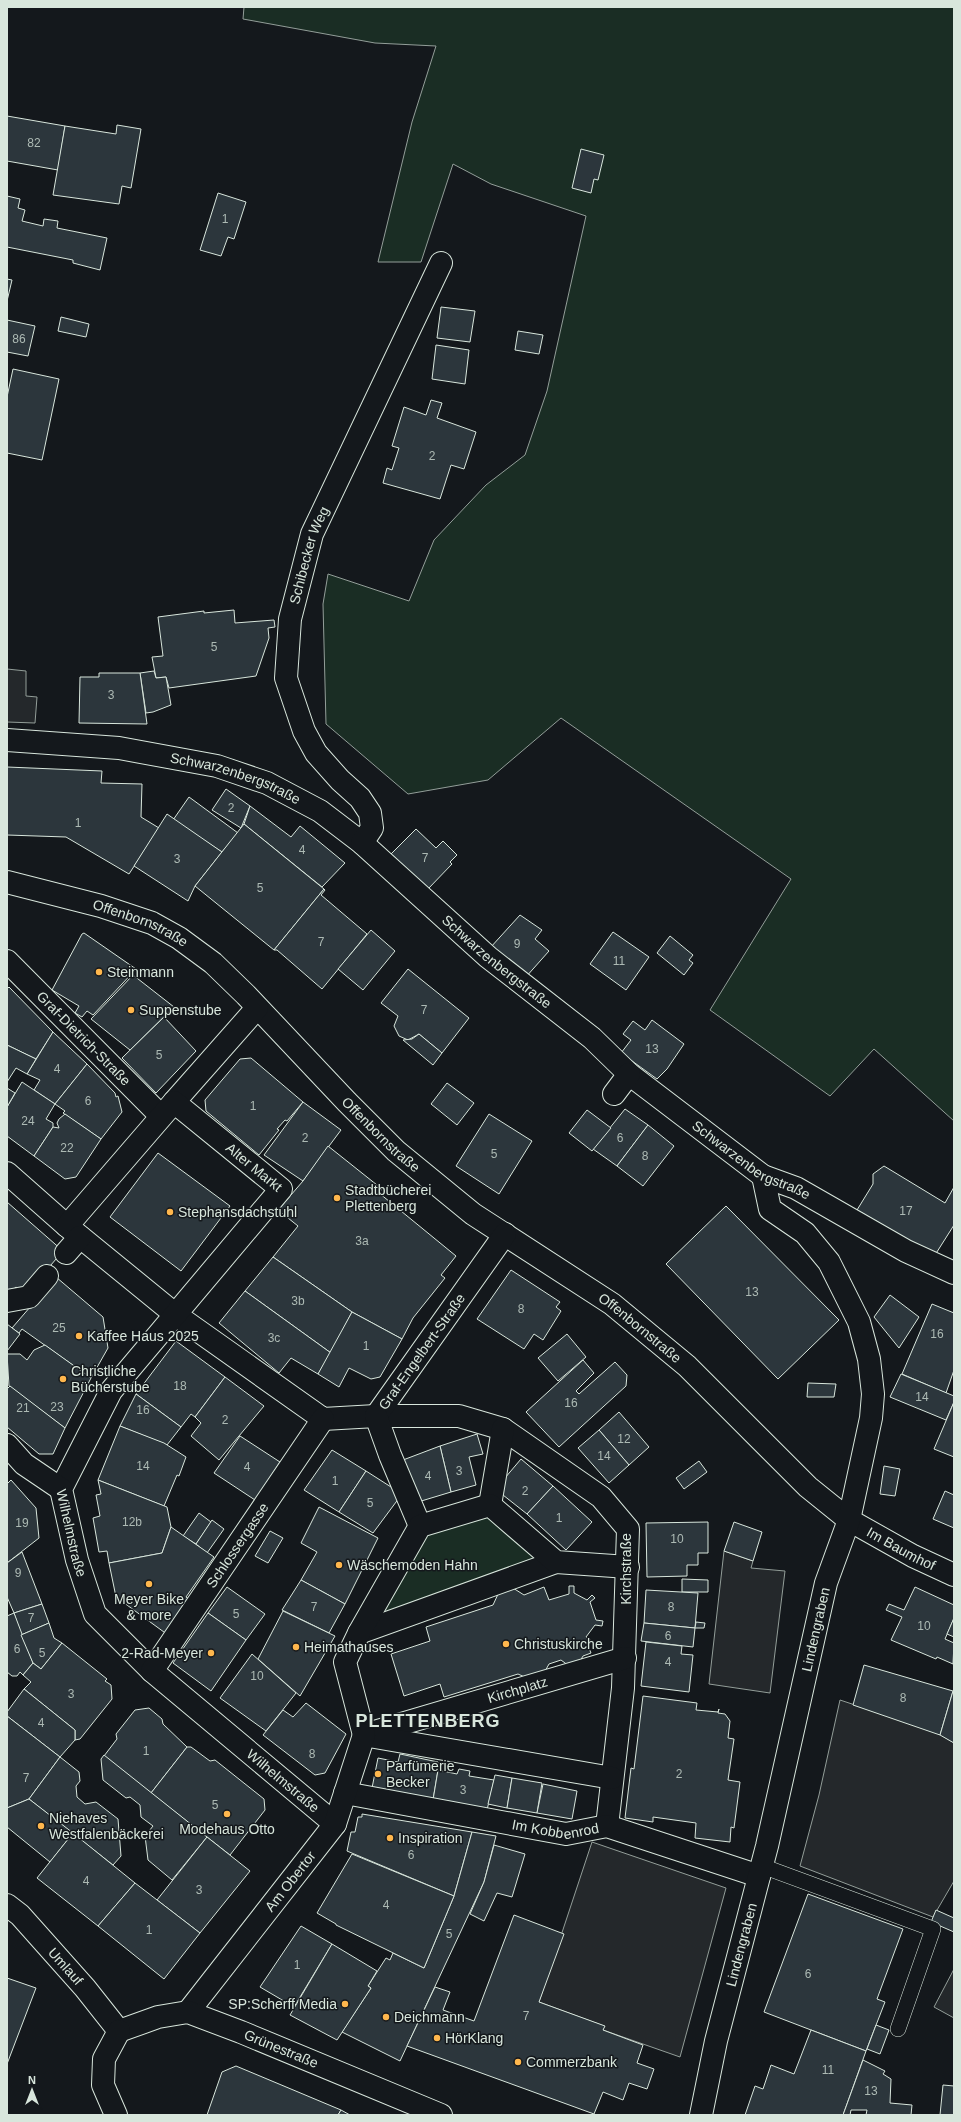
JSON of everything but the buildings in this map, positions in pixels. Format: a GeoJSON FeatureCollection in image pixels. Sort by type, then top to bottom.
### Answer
{"type":"FeatureCollection","features":[{"type":"Feature","properties":{"kind":"street","name":"Schibecker Weg"},"geometry":{"type":"LineString","coordinates":[[362,843],[372,828],[370,813],[360,798],[340,780],[316,752],[304,731],[286,678],[290,619],[312,534],[441,263]]}},
{"type":"Feature","properties":{"kind":"street","name":"Schwarzenbergstraße"},"geometry":{"type":"LineString","coordinates":[[7,740],[119,748],[217,766],[267,783],[320,811],[362,843],[488,957],[592,1038],[629,1074],[763,1176],[796,1188],[906,1251],[954,1273]]}},
{"type":"Feature","properties":{"kind":"street","name":"Offenbornstraße"},"geometry":{"type":"LineString","coordinates":[[7,882],[101,906],[152,923],[179,938],[213,963],[396,1151],[473,1214],[612,1304],[687,1366],[808,1487],[849,1520]]}},
{"type":"Feature","properties":{"kind":"street","name":"Graf-Dietrich-Straße"},"geometry":{"type":"LineString","coordinates":[[7,961],[168,1109]]}},
{"type":"Feature","properties":{"kind":"street"},"geometry":{"type":"LineString","coordinates":[[71,1239],[168,1109],[257,1008]]}},
{"type":"Feature","properties":{"kind":"street"},"geometry":{"type":"LineString","coordinates":[[614,1094],[629,1074]]}},
{"type":"Feature","properties":{"kind":"street","name":"Alter Markt"},"geometry":{"type":"LineString","coordinates":[[168,1109],[281,1189],[176,1315]]}},
{"type":"Feature","properties":{"kind":"street"},"geometry":{"type":"LineString","coordinates":[[7,1173],[71,1239],[323,1419]]}},
{"type":"Feature","properties":{"kind":"street","name":"Lindengraben"},"geometry":{"type":"LineString","coordinates":[[701,2115],[716,2041],[761,1871],[826,1583],[849,1520],[871,1418],[873,1394],[869,1359],[859,1322],[830,1262],[805,1233],[770,1209],[763,1176]]}},
{"type":"Feature","properties":{"kind":"street","name":"Graf-Engelbert-Straße"},"geometry":{"type":"LineString","coordinates":[[323,1419],[376,1416],[505,1234]]}},
{"type":"Feature","properties":{"kind":"street"},"geometry":{"type":"LineString","coordinates":[[7,1301],[30,1297],[47,1276]]}},
{"type":"Feature","properties":{"kind":"street","name":"Wilhelmstraße"},"geometry":{"type":"LineString","coordinates":[[176,1315],[111,1391],[61,1489],[77,1560],[95,1614],[152,1671],[335,1824]]}},
{"type":"Feature","properties":{"kind":"street"},"geometry":{"type":"LineString","coordinates":[[376,1416],[390,1455],[420,1526]]}},
{"type":"Feature","properties":{"kind":"street","name":"Kirchstraße"},"geometry":{"type":"LineString","coordinates":[[376,1416],[459,1416],[503,1429],[601,1497],[628,1529],[625,1658],[607,1826]]}},
{"type":"Feature","properties":{"kind":"street","name":"Schlossergasse"},"geometry":{"type":"LineString","coordinates":[[152,1671],[323,1419]]}},
{"type":"Feature","properties":{"kind":"street"},"geometry":{"type":"LineString","coordinates":[[490,1505],[503,1429]]}},
{"type":"Feature","properties":{"kind":"street"},"geometry":{"type":"LineString","coordinates":[[7,1445],[24,1464],[61,1489]]}},
{"type":"Feature","properties":{"kind":"street"},"geometry":{"type":"LineString","coordinates":[[490,1505],[420,1526],[359,1633],[345,1662],[364,1735],[612,1778]]}},
{"type":"Feature","properties":{"kind":"street"},"geometry":{"type":"LineString","coordinates":[[490,1505],[556,1562]]}},
{"type":"Feature","properties":{"kind":"street","name":"Im Baumhof"},"geometry":{"type":"LineString","coordinates":[[849,1520],[913,1556],[954,1575]]}},
{"type":"Feature","properties":{"kind":"street"},"geometry":{"type":"LineString","coordinates":[[359,1633],[556,1562],[628,1567]]}},
{"type":"Feature","properties":{"kind":"street","name":"Kirchplatz"},"geometry":{"type":"LineString","coordinates":[[364,1735],[625,1658]]}},
{"type":"Feature","properties":{"kind":"street","name":"Am Obertor"},"geometry":{"type":"LineString","coordinates":[[188,2012],[335,1824],[364,1735]]}},
{"type":"Feature","properties":{"kind":"street","name":"Im Kobbenrod"},"geometry":{"type":"LineString","coordinates":[[345,1793],[566,1834],[607,1826],[761,1871]]}},
{"type":"Feature","properties":{"kind":"street","name":"Umlauf"},"geometry":{"type":"LineString","coordinates":[[7,1905],[20,1915],[70,1971],[119,2031]]}},
{"type":"Feature","properties":{"kind":"street"},"geometry":{"type":"LineString","coordinates":[[116,2115],[103,2085],[104,2059],[119,2031],[158,2017],[188,2012]]}},
{"type":"Feature","properties":{"kind":"street","name":"Grünestraße"},"geometry":{"type":"LineString","coordinates":[[188,2012],[241,2032],[441,2115]]}},
{"type":"Feature","properties":{"kind":"lane"},"geometry":{"type":"LineString","coordinates":[[761,1871],[934,1929],[898,2028]]}},
{"type":"Feature","properties":{"kind":"green space"},"geometry":{"type":"Polygon","coordinates":[[[244,7],[954,7],[954,1121],[874,1049],[830,1096],[710,1010],[791,879],[561,718],[488,780],[408,794],[326,724],[323,604],[328,574],[409,601],[434,540],[486,485],[525,455],[547,391],[586,216],[491,184],[453,164],[421,262],[378,262],[412,122],[436,46],[375,43],[243,19],[244,7]]]}},
{"type":"Feature","properties":{"kind":"green space"},"geometry":{"type":"Polygon","coordinates":[[[490,1505],[556,1562],[359,1633],[420,1526],[490,1505]]]}},
{"type":"Feature","properties":{"kind":"shaded area"},"geometry":{"type":"Polygon","coordinates":[[[7,669],[26,671],[26,696],[37,697],[35,723],[7,722],[7,669]]]}},
{"type":"Feature","properties":{"kind":"shaded area"},"geometry":{"type":"Polygon","coordinates":[[[724,1551],[753,1561],[751,1568],[785,1571],[770,1693],[709,1684],[724,1551]]]}},
{"type":"Feature","properties":{"kind":"shaded area"},"geometry":{"type":"Polygon","coordinates":[[[840,1700],[936,1732],[954,1743],[954,1881],[933,1917],[800,1866],[819,1795],[840,1700]]]}},
{"type":"Feature","properties":{"kind":"shaded area"},"geometry":{"type":"Polygon","coordinates":[[[592,1842],[726,1888],[680,2057],[603,2030],[604,2026],[539,2002],[592,1842]]]}},
{"type":"Feature","properties":{"kind":"shaded area"},"geometry":{"type":"Polygon","coordinates":[[[954,1969],[954,2018],[934,2007],[954,1969]]]}},
{"type":"Feature","properties":{"kind":"place","name":"Steinmann"},"geometry":{"type":"Point","coordinates":[99,972]}},
{"type":"Feature","properties":{"kind":"place","name":"Suppenstube"},"geometry":{"type":"Point","coordinates":[131,1010]}},
{"type":"Feature","properties":{"kind":"place","name":"Stadtbücherei Plettenberg"},"geometry":{"type":"Point","coordinates":[337,1198]}},
{"type":"Feature","properties":{"kind":"place","name":"Stephansdachstuhl"},"geometry":{"type":"Point","coordinates":[170,1212]}},
{"type":"Feature","properties":{"kind":"place","name":"Kaffee Haus 2025"},"geometry":{"type":"Point","coordinates":[79,1336]}},
{"type":"Feature","properties":{"kind":"place","name":"Christliche Bücherstube"},"geometry":{"type":"Point","coordinates":[63,1379]}},
{"type":"Feature","properties":{"kind":"place","name":"Wäschemoden Hahn"},"geometry":{"type":"Point","coordinates":[339,1565]}},
{"type":"Feature","properties":{"kind":"place","name":"Meyer Bike & more"},"geometry":{"type":"Point","coordinates":[149,1584]}},
{"type":"Feature","properties":{"kind":"place","name":"Christuskirche"},"geometry":{"type":"Point","coordinates":[506,1644]}},
{"type":"Feature","properties":{"kind":"place","name":"Heimathauses"},"geometry":{"type":"Point","coordinates":[296,1647]}},
{"type":"Feature","properties":{"kind":"place","name":"2-Rad-Meyer"},"geometry":{"type":"Point","coordinates":[211,1653]}},
{"type":"Feature","properties":{"kind":"place","name":"Parfümerie Becker"},"geometry":{"type":"Point","coordinates":[378,1774]}},
{"type":"Feature","properties":{"kind":"place","name":"Modehaus Otto"},"geometry":{"type":"Point","coordinates":[227,1814]}},
{"type":"Feature","properties":{"kind":"place","name":"Niehaves Westfalenbäckerei"},"geometry":{"type":"Point","coordinates":[41,1826]}},
{"type":"Feature","properties":{"kind":"place","name":"Inspiration"},"geometry":{"type":"Point","coordinates":[390,1838]}},
{"type":"Feature","properties":{"kind":"place","name":"SP:Scherff Media"},"geometry":{"type":"Point","coordinates":[345,2004]}},
{"type":"Feature","properties":{"kind":"place","name":"Deichmann"},"geometry":{"type":"Point","coordinates":[386,2017]}},
{"type":"Feature","properties":{"kind":"place","name":"HörKlang"},"geometry":{"type":"Point","coordinates":[437,2038]}},
{"type":"Feature","properties":{"kind":"place","name":"Commerzbank"},"geometry":{"type":"Point","coordinates":[518,2062]}},
{"type":"Feature","properties":{"kind":"district","name":"PLETTENBERG"},"geometry":{"type":"Point","coordinates":[428,1721]}}]}
